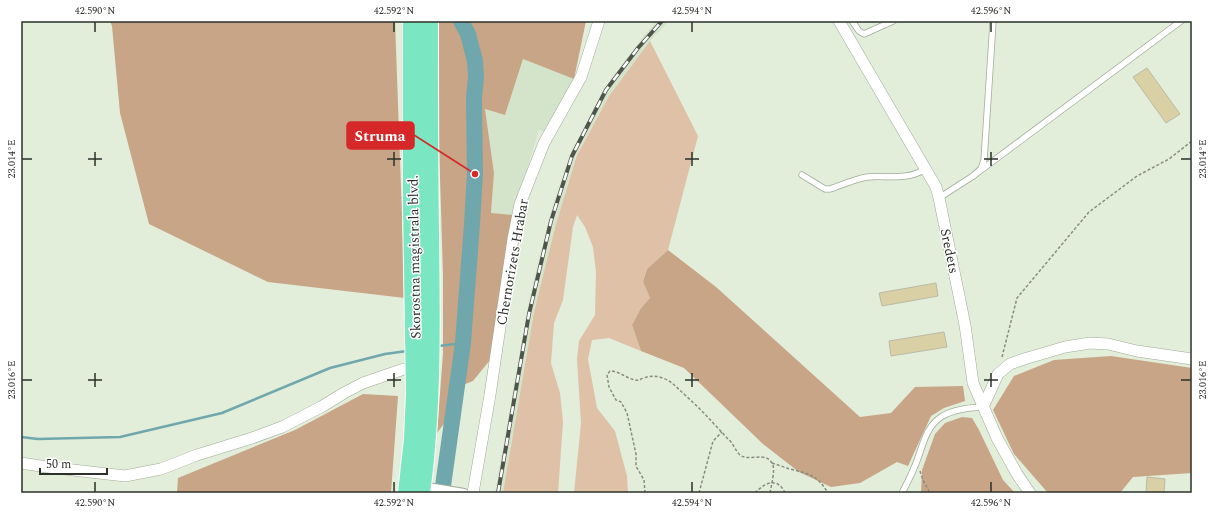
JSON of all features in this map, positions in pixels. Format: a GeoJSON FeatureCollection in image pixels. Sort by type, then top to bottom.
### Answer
{"type":"FeatureCollection","features":[{"type":"Feature","properties":{"kind":"highway","name":"Skorostna magistrala blvd."},"geometry":{"type":"LineString","coordinates":[[412,21],[412,208],[415,393],[413,439],[420,490]]}},
{"type":"Feature","properties":{"kind":"highway","name":"Skorostna magistrala blvd."},"geometry":{"type":"LineString","coordinates":[[420,490],[429,415],[431,359],[428,138],[429,21]]}},
{"type":"Feature","properties":{"kind":"highway"},"geometry":{"type":"LineString","coordinates":[[414,287],[411,357],[409,363],[404,369],[412,376],[415,393]]}},
{"type":"Feature","properties":{"kind":"street","name":"Chernorizets Hrabar"},"geometry":{"type":"LineString","coordinates":[[473,493],[490,395],[513,239],[520,204],[544,143],[581,77],[599,21]]}},
{"type":"Feature","properties":{"kind":"street","name":"Sredets"},"geometry":{"type":"LineString","coordinates":[[839,21],[936,187],[940,198],[965,325],[973,383],[997,438],[1017,474],[1030,493]]}},
{"type":"Feature","properties":{"kind":"street"},"geometry":{"type":"LineString","coordinates":[[983,407],[998,374],[1010,364],[1065,347],[1090,343],[1108,344],[1137,351],[1192,359]]}},
{"type":"Feature","properties":{"kind":"street"},"geometry":{"type":"LineString","coordinates":[[21,463],[126,476],[161,469],[197,455],[282,427],[363,383],[404,369]]}},
{"type":"Feature","properties":{"kind":"street"},"geometry":{"type":"LineString","coordinates":[[420,490],[464,493]]}},
{"type":"Feature","properties":{"kind":"lane"},"geometry":{"type":"LineString","coordinates":[[852,21],[859,31],[864,34],[893,21]]}},
{"type":"Feature","properties":{"kind":"lane"},"geometry":{"type":"LineString","coordinates":[[973,176],[981,169],[984,160],[993,21]]}},
{"type":"Feature","properties":{"kind":"lane"},"geometry":{"type":"LineString","coordinates":[[940,198],[973,176],[1181,21]]}},
{"type":"Feature","properties":{"kind":"lane"},"geometry":{"type":"LineString","coordinates":[[802,175],[825,189],[830,189],[866,177],[910,176],[918,174],[925,169]]}},
{"type":"Feature","properties":{"kind":"lane"},"geometry":{"type":"LineString","coordinates":[[902,493],[915,468],[928,431],[934,422],[942,416],[958,410],[983,407]]}},
{"type":"Feature","properties":{"kind":"path"},"geometry":{"type":"LineString","coordinates":[[998,374],[1017,298],[1089,212],[1137,176],[1169,159],[1192,141]]}},
{"type":"Feature","properties":{"kind":"path"},"geometry":{"type":"LineString","coordinates":[[645,493],[644,480],[636,466],[636,454],[627,413],[621,402],[616,400],[609,387],[608,374],[610,371],[615,371],[638,381],[645,377],[655,376],[665,378],[703,412],[722,432],[740,455],[747,458],[762,457],[789,469],[805,472],[822,483],[828,493]]}},
{"type":"Feature","properties":{"kind":"path"},"geometry":{"type":"LineString","coordinates":[[699,493],[713,441],[722,432]]}},
{"type":"Feature","properties":{"kind":"path"},"geometry":{"type":"LineString","coordinates":[[770,493],[772,483],[772,462]]}},
{"type":"Feature","properties":{"kind":"path"},"geometry":{"type":"LineString","coordinates":[[920,471],[930,493]]}},
{"type":"Feature","properties":{"kind":"path"},"geometry":{"type":"LineString","coordinates":[[756,493],[765,484],[772,483],[776,483],[781,486],[785,493]]}},
{"type":"Feature","properties":{"kind":"shaded area"},"geometry":{"type":"Polygon","coordinates":[[[110,21],[395,21],[405,298],[268,282],[149,224],[120,113],[112,26],[110,21]]]}},
{"type":"Feature","properties":{"kind":"shaded area"},"geometry":{"type":"Polygon","coordinates":[[[436,21],[586,21],[574,79],[523,59],[505,115],[485,109],[494,173],[491,213],[513,215],[490,360],[473,381],[450,390],[446,421],[437,433],[443,354],[443,275],[436,21]]]}},
{"type":"Feature","properties":{"kind":"shaded area"},"geometry":{"type":"Polygon","coordinates":[[[657,21],[669,21],[650,41],[609,96],[577,154],[556,224],[534,312],[503,493],[495,493],[530,297],[552,208],[571,152],[605,88],[646,33],[657,21]]]}},
{"type":"Feature","properties":{"kind":"shaded area"},"geometry":{"type":"Polygon","coordinates":[[[650,41],[698,136],[668,250],[647,269],[643,282],[650,298],[641,308],[632,325],[641,351],[609,338],[592,340],[588,359],[597,408],[615,431],[627,476],[628,493],[574,493],[581,423],[577,359],[579,341],[595,315],[596,272],[593,247],[585,227],[577,215],[573,227],[563,300],[554,323],[551,363],[560,393],[563,422],[558,493],[503,493],[534,312],[556,224],[577,155],[609,96],[650,41]]]}},
{"type":"Feature","properties":{"kind":"shaded area"},"geometry":{"type":"Polygon","coordinates":[[[523,59],[574,79],[546,132],[539,130],[513,215],[491,214],[494,173],[485,109],[505,115],[523,59]]]}},
{"type":"Feature","properties":{"kind":"shaded area"},"geometry":{"type":"Polygon","coordinates":[[[668,250],[716,287],[860,417],[891,413],[915,387],[963,386],[965,401],[944,408],[931,416],[908,466],[897,462],[860,483],[831,487],[799,472],[763,444],[684,368],[641,351],[632,325],[641,308],[650,298],[643,282],[647,269],[668,250]]]}},
{"type":"Feature","properties":{"kind":"shaded area"},"geometry":{"type":"Polygon","coordinates":[[[1111,356],[1192,368],[1192,473],[1133,477],[1120,493],[1048,493],[1014,454],[993,410],[1014,376],[1054,360],[1111,356]]]}},
{"type":"Feature","properties":{"kind":"shaded area"},"geometry":{"type":"Polygon","coordinates":[[[363,394],[398,396],[391,493],[177,493],[178,478],[295,430],[363,394]]]}},
{"type":"Feature","properties":{"kind":"shaded area"},"geometry":{"type":"Polygon","coordinates":[[[962,417],[972,418],[1003,480],[1015,493],[921,493],[922,470],[935,434],[945,423],[962,417]]]}},
{"type":"Feature","properties":{"kind":"building"},"geometry":{"type":"Polygon","coordinates":[[[1147,68],[1180,114],[1166,123],[1133,77],[1147,68]]]}},
{"type":"Feature","properties":{"kind":"building"},"geometry":{"type":"Polygon","coordinates":[[[936,283],[938,296],[882,306],[879,293],[936,283]]]}},
{"type":"Feature","properties":{"kind":"building"},"geometry":{"type":"Polygon","coordinates":[[[944,332],[947,347],[891,356],[889,341],[944,332]]]}},
{"type":"Feature","properties":{"kind":"building"},"geometry":{"type":"Polygon","coordinates":[[[1147,477],[1165,479],[1164,493],[1146,493],[1147,477]]]}},
{"type":"Feature","properties":{"kind":"waterway"},"geometry":{"type":"LineString","coordinates":[[442,493],[463,343],[475,174],[475,61],[468,34],[461,21]]}},
{"type":"Feature","properties":{"kind":"waterway"},"geometry":{"type":"LineString","coordinates":[[439,346],[463,343]]}},
{"type":"Feature","properties":{"kind":"waterway"},"geometry":{"type":"LineString","coordinates":[[21,437],[38,439],[120,437],[222,413],[330,368],[385,354],[407,351]]}},
{"type":"Feature","properties":{"kind":"railway"},"geometry":{"type":"LineString","coordinates":[[498,493],[529,314],[551,221],[572,156],[606,90],[638,48],[662,21]]}},
{"type":"Feature","properties":{"kind":"place","name":"Struma"},"geometry":{"type":"Point","coordinates":[475,174]}}]}
